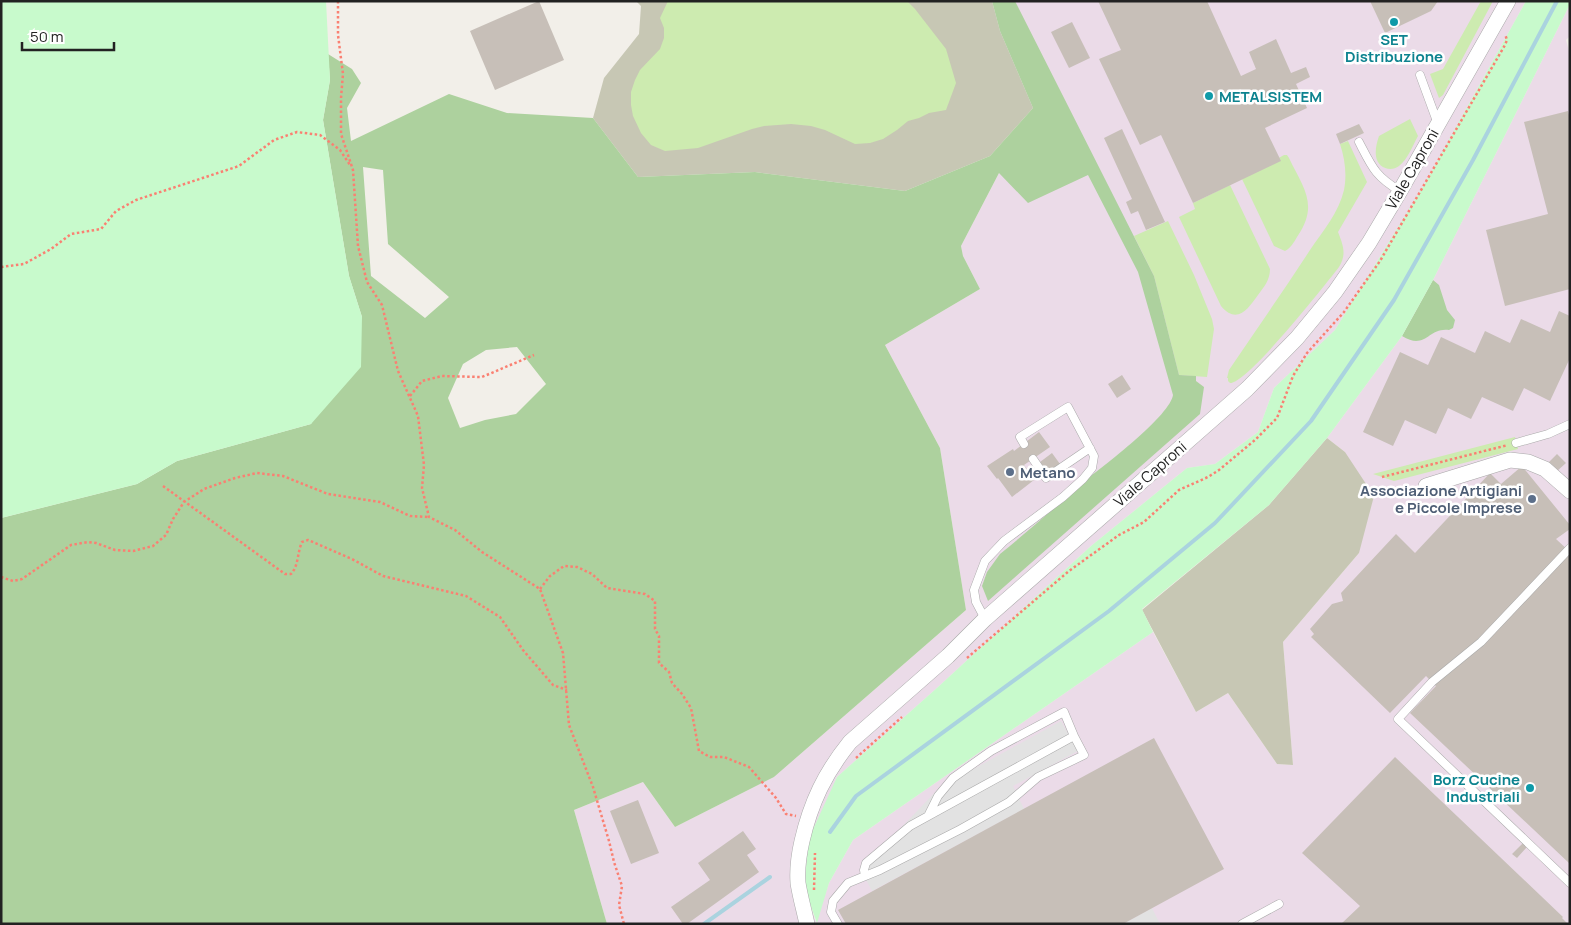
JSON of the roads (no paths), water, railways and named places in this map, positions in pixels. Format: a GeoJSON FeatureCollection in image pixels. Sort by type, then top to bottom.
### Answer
{"type":"FeatureCollection","features":[{"type":"Feature","properties":{"kind":"street","name":"Viale Caproni"},"geometry":{"type":"LineString","coordinates":[[807,924],[798,881],[800,854],[807,819],[816,795],[840,755],[850,742],[948,656],[985,619],[1246,389],[1297,338],[1335,292],[1369,243],[1508,1]]}},
{"type":"Feature","properties":{"kind":"street"},"geometry":{"type":"LineString","coordinates":[[1426,486],[1510,460],[1528,462],[1545,469],[1570,491]]}},
{"type":"Feature","properties":{"kind":"lane"},"geometry":{"type":"LineString","coordinates":[[1420,75],[1438,124]]}},
{"type":"Feature","properties":{"kind":"lane"},"geometry":{"type":"LineString","coordinates":[[1358,142],[1375,172],[1386,183],[1400,192]]}},
{"type":"Feature","properties":{"kind":"lane"},"geometry":{"type":"LineString","coordinates":[[985,619],[976,602],[974,590],[985,561],[1004,541],[1063,497],[1092,468],[1094,456],[1068,407],[1020,437],[1024,444]]}},
{"type":"Feature","properties":{"kind":"lane"},"geometry":{"type":"LineString","coordinates":[[1516,443],[1548,434],[1570,424]]}},
{"type":"Feature","properties":{"kind":"lane"},"geometry":{"type":"LineString","coordinates":[[1033,459],[1046,478],[1090,448]]}},
{"type":"Feature","properties":{"kind":"lane"},"geometry":{"type":"LineString","coordinates":[[1570,548],[1481,642],[1432,682],[1398,719],[1570,882]]}},
{"type":"Feature","properties":{"kind":"lane"},"geometry":{"type":"LineString","coordinates":[[838,924],[832,912],[833,901],[848,883],[880,870],[962,830],[1009,802],[1038,777],[1084,755],[1064,712],[991,751],[952,778],[938,796],[930,814]]}},
{"type":"Feature","properties":{"kind":"lane"},"geometry":{"type":"LineString","coordinates":[[865,876],[866,863],[910,826],[1074,736]]}},
{"type":"Feature","properties":{"kind":"lane"},"geometry":{"type":"LineString","coordinates":[[1242,924],[1279,904]]}},
{"type":"Feature","properties":{"kind":"waterway"},"geometry":{"type":"LineString","coordinates":[[830,832],[856,796],[1109,611],[1215,523],[1311,421],[1394,300],[1473,160],[1557,1]]}},
{"type":"Feature","properties":{"kind":"waterway"},"geometry":{"type":"LineString","coordinates":[[704,924],[770,877]]}},
{"type":"Feature","properties":{"kind":"place","name":"SET Distribuzione"},"geometry":{"type":"Point","coordinates":[1394,22]}},
{"type":"Feature","properties":{"kind":"place","name":"METALSISTEM"},"geometry":{"type":"Point","coordinates":[1209,96]}},
{"type":"Feature","properties":{"kind":"place","name":"Metano"},"geometry":{"type":"Point","coordinates":[1010,472]}},
{"type":"Feature","properties":{"kind":"place","name":"Associazione Artigiani e Piccole Imprese"},"geometry":{"type":"Point","coordinates":[1532,499]}},
{"type":"Feature","properties":{"kind":"place","name":"Borz Cucine Industriali"},"geometry":{"type":"Point","coordinates":[1530,788]}}]}
